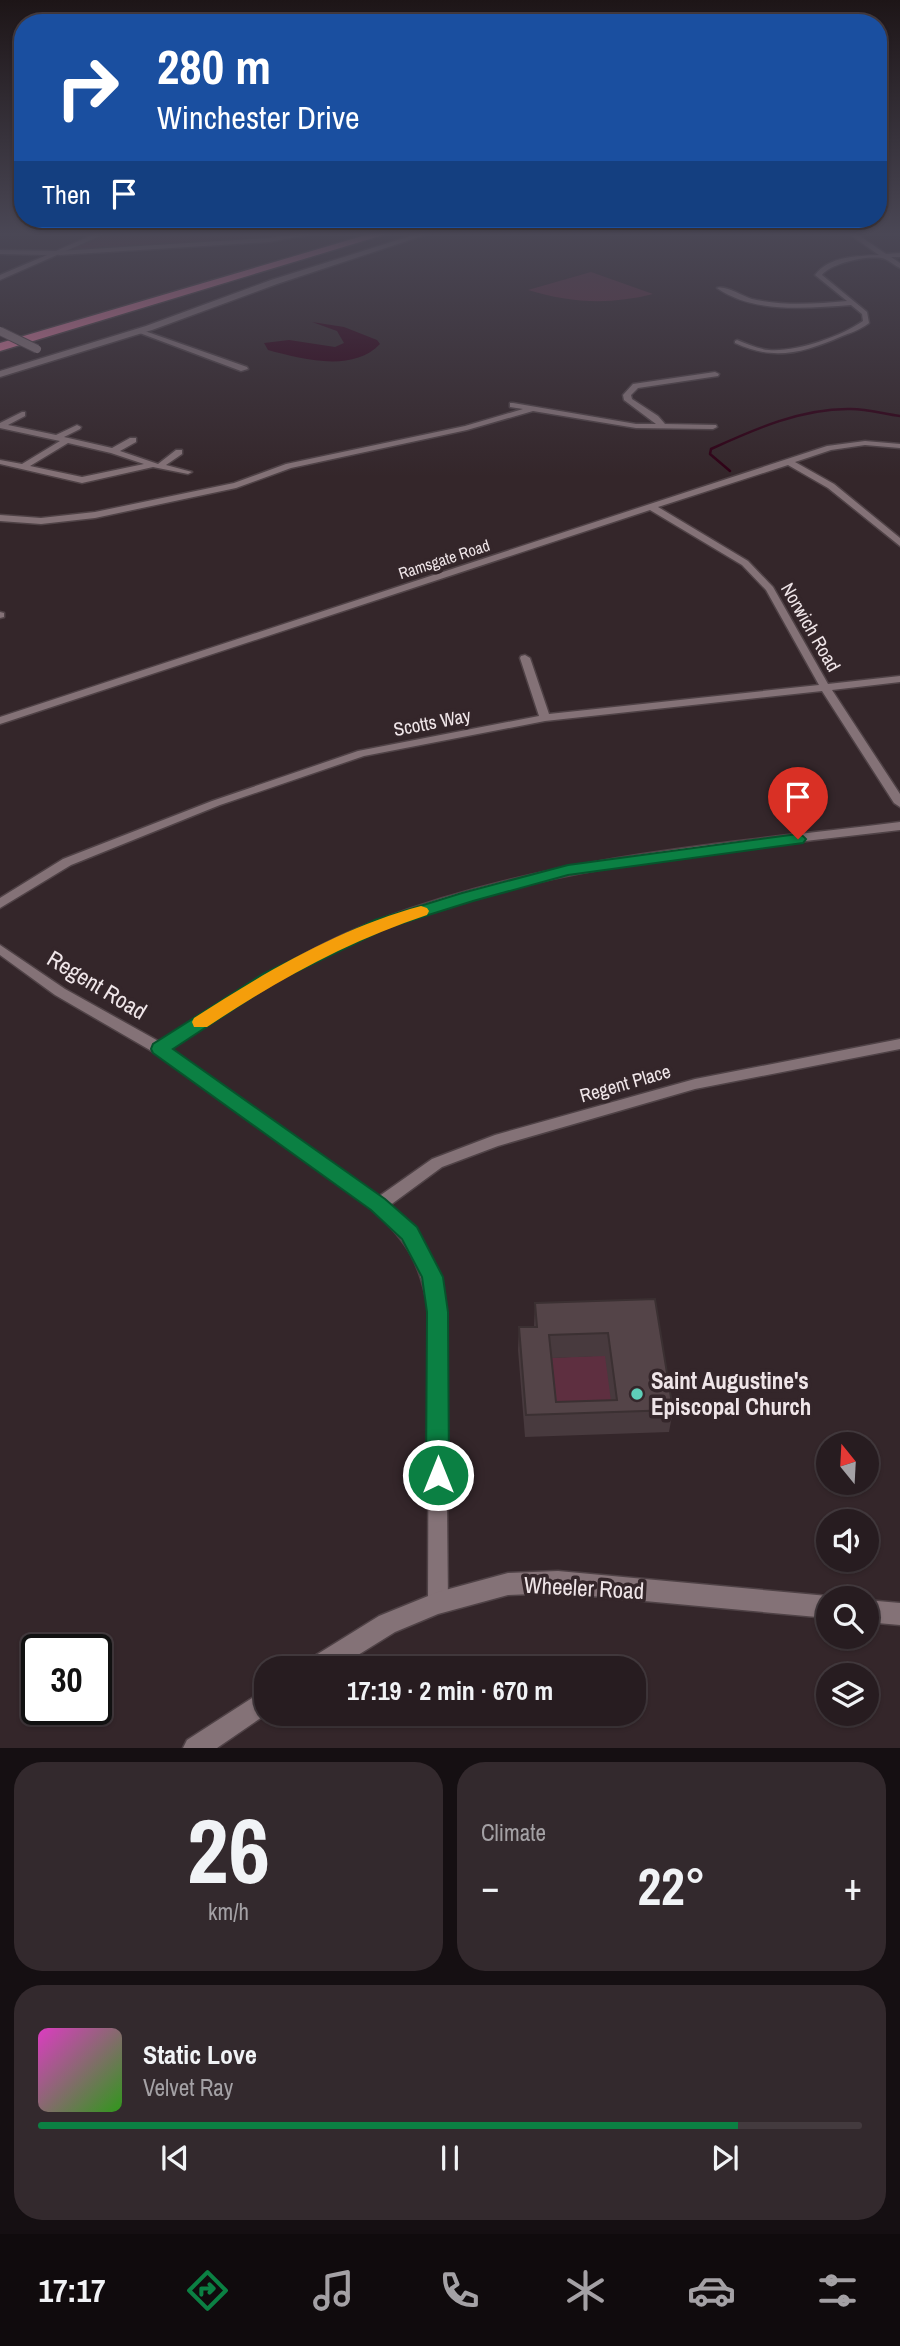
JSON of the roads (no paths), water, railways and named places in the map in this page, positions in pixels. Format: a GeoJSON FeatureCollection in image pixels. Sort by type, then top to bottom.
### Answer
{"type":"FeatureCollection","features":[{"type":"Feature","properties":{"kind":"highway"},"geometry":{"type":"LineString","coordinates":[[0,337],[80,314]]}},
{"type":"Feature","properties":{"kind":"highway"},"geometry":{"type":"LineString","coordinates":[[0,347],[113,314]]}},
{"type":"Feature","properties":{"kind":"street"},"geometry":{"type":"LineString","coordinates":[[0,374],[187,314]]}},
{"type":"Feature","properties":{"kind":"street"},"geometry":{"type":"LineString","coordinates":[[737,342],[751,349],[770,352],[811,346],[867,321],[865,314]]}},
{"type":"Feature","properties":{"kind":"street"},"geometry":{"type":"LineString","coordinates":[[0,331],[54,358]]}},
{"type":"Feature","properties":{"kind":"street"},"geometry":{"type":"LineString","coordinates":[[139,331],[244,369]]}},
{"type":"Feature","properties":{"kind":"street"},"geometry":{"type":"LineString","coordinates":[[662,426],[655,418],[628,400],[630,390],[636,386],[715,374]]}},
{"type":"Feature","properties":{"kind":"street"},"geometry":{"type":"LineString","coordinates":[[513,405],[600,422],[713,427]]}},
{"type":"Feature","properties":{"kind":"street"},"geometry":{"type":"LineString","coordinates":[[0,518],[19,521],[95,515],[236,485],[289,466],[514,417],[531,409]]}},
{"type":"Feature","properties":{"kind":"street"},"geometry":{"type":"LineString","coordinates":[[0,426],[22,414]]}},
{"type":"Feature","properties":{"kind":"street"},"geometry":{"type":"LineString","coordinates":[[0,426],[113,451],[157,466],[188,472]]}},
{"type":"Feature","properties":{"kind":"street"},"geometry":{"type":"LineString","coordinates":[[57,438],[77,427]]}},
{"type":"Feature","properties":{"kind":"street"},"geometry":{"type":"LineString","coordinates":[[23,467],[68,440]]}},
{"type":"Feature","properties":{"kind":"street"},"geometry":{"type":"LineString","coordinates":[[113,451],[133,440]]}},
{"type":"Feature","properties":{"kind":"street","name":"Ramsgate Road"},"geometry":{"type":"LineString","coordinates":[[0,721],[830,448],[865,443],[900,446]]}},
{"type":"Feature","properties":{"kind":"street"},"geometry":{"type":"LineString","coordinates":[[0,461],[82,480],[157,466],[180,452]]}},
{"type":"Feature","properties":{"kind":"street"},"geometry":{"type":"LineString","coordinates":[[789,462],[831,486],[900,543]]}},
{"type":"Feature","properties":{"kind":"street","name":"Norwich Road"},"geometry":{"type":"LineString","coordinates":[[653,508],[745,563],[770,589],[825,687],[900,803]]}},
{"type":"Feature","properties":{"kind":"street"},"geometry":{"type":"LineString","coordinates":[[0,509],[19,521]]}},
{"type":"Feature","properties":{"kind":"street"},"geometry":{"type":"LineString","coordinates":[[524,658],[545,718]]}},
{"type":"Feature","properties":{"kind":"street","name":"Scotts Way"},"geometry":{"type":"LineString","coordinates":[[0,904],[67,862],[216,803],[362,754],[545,718],[900,679]]}},
{"type":"Feature","properties":{"kind":"street"},"geometry":{"type":"LineString","coordinates":[[160,1049],[269,978],[381,924],[468,897],[568,870],[900,826]]}},
{"type":"Feature","properties":{"kind":"street","name":"Regent Road"},"geometry":{"type":"LineString","coordinates":[[0,949],[60,992],[160,1049],[378,1205],[409,1233],[432,1277],[438,1312],[438,1603]]}},
{"type":"Feature","properties":{"kind":"street","name":"Regent Place"},"geometry":{"type":"LineString","coordinates":[[378,1205],[437,1163],[495,1141],[695,1084],[900,1044]]}},
{"type":"Feature","properties":{"kind":"street","name":"Wheeler Road"},"geometry":{"type":"LineString","coordinates":[[335,1656],[387,1624],[438,1603],[508,1584],[558,1582],[816,1606]]}},
{"type":"Feature","properties":{"kind":"street"},"geometry":{"type":"LineString","coordinates":[[879,1612],[900,1614]]}},
{"type":"Feature","properties":{"kind":"street"},"geometry":{"type":"LineString","coordinates":[[195,1748],[254,1709]]}},
{"type":"Feature","properties":{"kind":"waterway"},"geometry":{"type":"LineString","coordinates":[[730,471],[710,454],[711,449],[779,421],[815,412],[857,409],[900,416]]}},
{"type":"Feature","properties":{"kind":"place","name":"Saint Augustine's Episcopal Church"},"geometry":{"type":"Point","coordinates":[637,1394]}}]}
